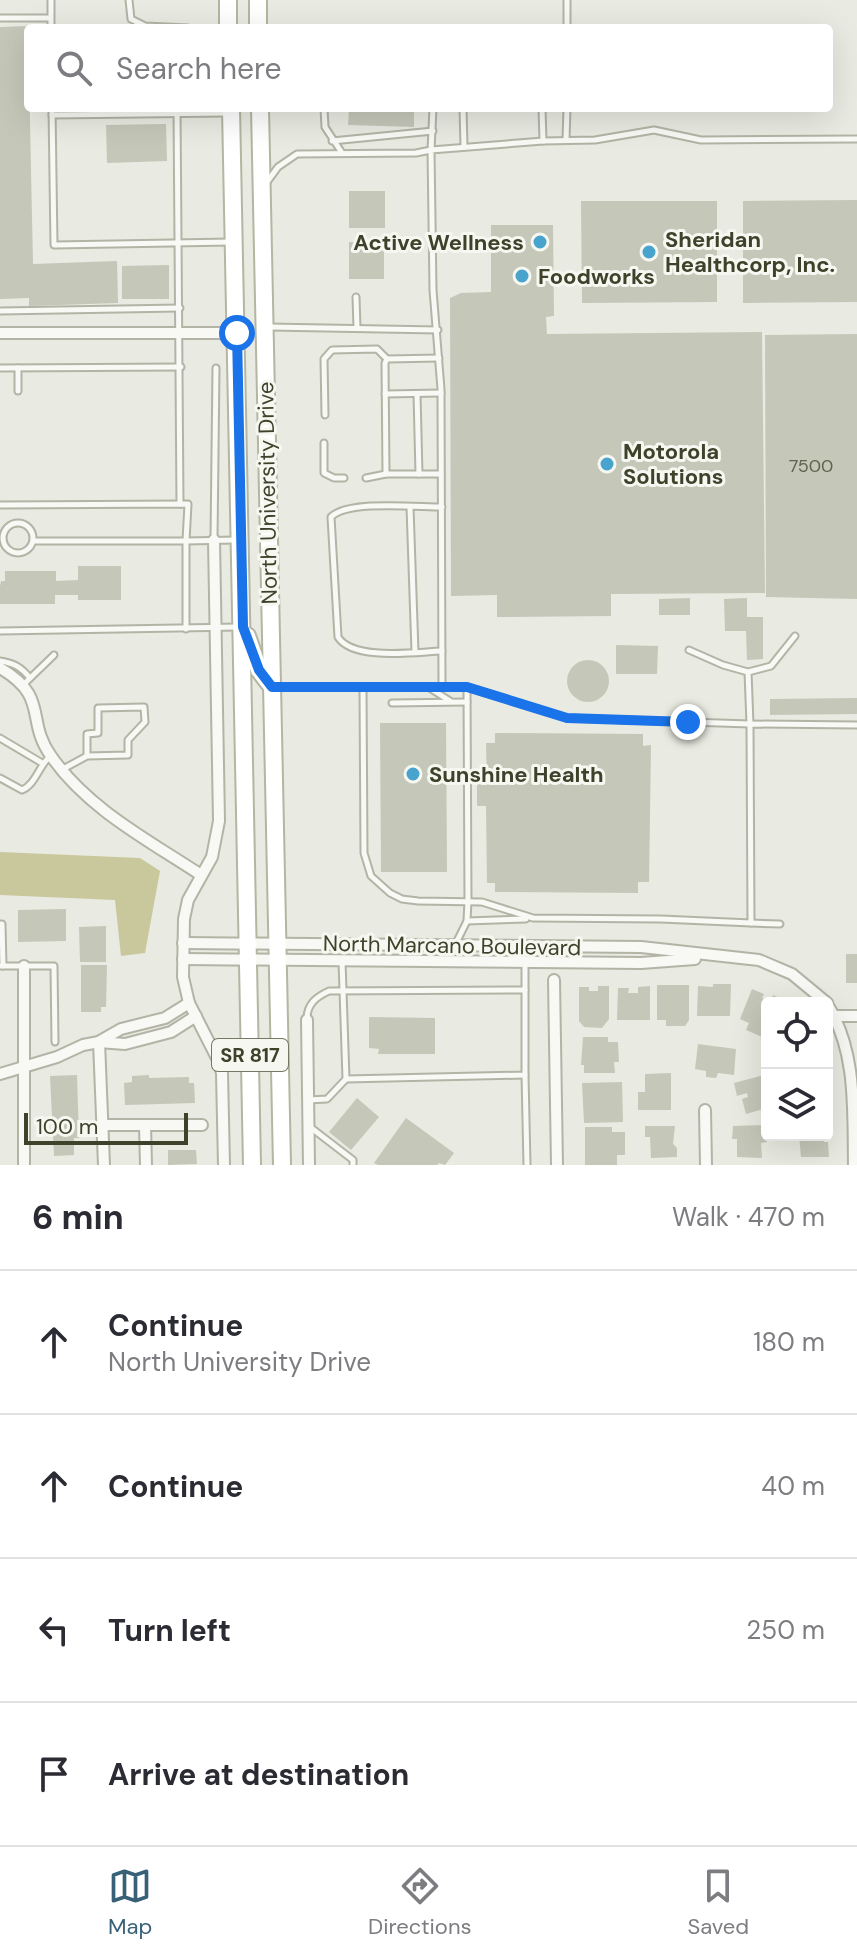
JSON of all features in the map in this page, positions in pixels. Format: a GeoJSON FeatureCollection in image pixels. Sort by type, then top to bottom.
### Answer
{"type":"FeatureCollection","features":[{"type":"Feature","properties":{"kind":"main road"},"geometry":{"type":"LineString","coordinates":[[228,0],[228,24]]}},
{"type":"Feature","properties":{"kind":"main road"},"geometry":{"type":"LineString","coordinates":[[258,0],[258,24]]}},
{"type":"Feature","properties":{"kind":"main road","name":"North University Drive"},"geometry":{"type":"LineString","coordinates":[[231,112],[252,1165]]}},
{"type":"Feature","properties":{"kind":"main road","name":"North University Drive"},"geometry":{"type":"LineString","coordinates":[[260,112],[282,1165]]}},
{"type":"Feature","properties":{"kind":"main road"},"geometry":{"type":"LineString","coordinates":[[235,290],[250,320],[264,327]]}},
{"type":"Feature","properties":{"kind":"main road"},"geometry":{"type":"LineString","coordinates":[[237,333],[250,340],[264,358]]}},
{"type":"Feature","properties":{"kind":"main road"},"geometry":{"type":"LineString","coordinates":[[243,627],[259,670],[272,687]]}},
{"type":"Feature","properties":{"kind":"street"},"geometry":{"type":"LineString","coordinates":[[0,333],[237,333]]}},
{"type":"Feature","properties":{"kind":"street"},"geometry":{"type":"LineString","coordinates":[[214,540],[219,821],[212,857],[188,900],[183,977],[189,1003],[222,1073],[224,1165]]}},
{"type":"Feature","properties":{"kind":"street"},"geometry":{"type":"LineString","coordinates":[[0,668],[26,681],[46,759],[62,769],[84,796],[201,875]]}},
{"type":"Feature","properties":{"kind":"street","name":"North Marcano Boulevard"},"geometry":{"type":"LineString","coordinates":[[183,943],[278,952],[455,945],[641,947],[759,960],[792,974],[820,997]]}},
{"type":"Feature","properties":{"kind":"street","name":"North Marcano Boulevard"},"geometry":{"type":"LineString","coordinates":[[183,959],[249,951],[342,960],[641,963],[721,957]]}},
{"type":"Feature","properties":{"kind":"street"},"geometry":{"type":"LineString","coordinates":[[24,966],[24,1165]]}},
{"type":"Feature","properties":{"kind":"street"},"geometry":{"type":"LineString","coordinates":[[554,980],[557,1165]]}},
{"type":"Feature","properties":{"kind":"street"},"geometry":{"type":"LineString","coordinates":[[99,1042],[121,1029],[165,1018],[189,1003]]}},
{"type":"Feature","properties":{"kind":"street","name":"North Marcano Boulevard"},"geometry":{"type":"LineString","coordinates":[[833,1012],[848,1047],[852,1068],[854,1165]]}},
{"type":"Feature","properties":{"kind":"street"},"geometry":{"type":"LineString","coordinates":[[0,1074],[57,1057],[83,1045],[99,1042],[125,1044],[171,1032],[196,1016]]}},
{"type":"Feature","properties":{"kind":"street"},"geometry":{"type":"LineString","coordinates":[[836,1016],[857,1016]]}},
{"type":"Feature","properties":{"kind":"street"},"geometry":{"type":"LineString","coordinates":[[307,1020],[309,1165]]}},
{"type":"Feature","properties":{"kind":"street"},"geometry":{"type":"LineString","coordinates":[[99,1042],[104,1165]]}},
{"type":"Feature","properties":{"kind":"street"},"geometry":{"type":"LineString","coordinates":[[705,1110],[706,1165]]}},
{"type":"Feature","properties":{"kind":"street"},"geometry":{"type":"LineString","coordinates":[[104,1125],[202,1125]]}},
{"type":"Feature","properties":{"kind":"street"},"geometry":{"type":"LineString","coordinates":[[145,1125],[146,1165]]}},
{"type":"Feature","properties":{"kind":"lane"},"geometry":{"type":"LineString","coordinates":[[51,0],[51,24]]}},
{"type":"Feature","properties":{"kind":"lane"},"geometry":{"type":"LineString","coordinates":[[129,0],[131,19],[141,24]]}},
{"type":"Feature","properties":{"kind":"lane"},"geometry":{"type":"LineString","coordinates":[[567,0],[567,24]]}},
{"type":"Feature","properties":{"kind":"lane"},"geometry":{"type":"LineString","coordinates":[[0,18],[50,18]]}},
{"type":"Feature","properties":{"kind":"lane"},"geometry":{"type":"LineString","coordinates":[[52,112],[54,245],[235,242]]}},
{"type":"Feature","properties":{"kind":"lane"},"geometry":{"type":"LineString","coordinates":[[177,112],[180,504]]}},
{"type":"Feature","properties":{"kind":"lane"},"geometry":{"type":"LineString","coordinates":[[324,112],[325,127],[342,153]]}},
{"type":"Feature","properties":{"kind":"lane"},"geometry":{"type":"LineString","coordinates":[[433,112],[433,290],[441,393],[442,687]]}},
{"type":"Feature","properties":{"kind":"lane"},"geometry":{"type":"LineString","coordinates":[[463,112],[464,147]]}},
{"type":"Feature","properties":{"kind":"lane"},"geometry":{"type":"LineString","coordinates":[[542,112],[543,141]]}},
{"type":"Feature","properties":{"kind":"lane"},"geometry":{"type":"LineString","coordinates":[[566,140],[567,112]]}},
{"type":"Feature","properties":{"kind":"lane"},"geometry":{"type":"LineString","coordinates":[[262,189],[278,167],[297,154],[416,153],[543,141],[595,140],[654,130],[701,140],[857,139]]}},
{"type":"Feature","properties":{"kind":"lane"},"geometry":{"type":"LineString","coordinates":[[332,141],[433,131]]}},
{"type":"Feature","properties":{"kind":"lane"},"geometry":{"type":"LineString","coordinates":[[356,297],[357,328]]}},
{"type":"Feature","properties":{"kind":"lane"},"geometry":{"type":"LineString","coordinates":[[0,311],[180,308]]}},
{"type":"Feature","properties":{"kind":"lane"},"geometry":{"type":"LineString","coordinates":[[264,327],[438,330]]}},
{"type":"Feature","properties":{"kind":"lane"},"geometry":{"type":"LineString","coordinates":[[325,415],[324,359],[332,350],[377,349],[387,359],[439,358]]}},
{"type":"Feature","properties":{"kind":"lane"},"geometry":{"type":"LineString","coordinates":[[386,474],[387,359]]}},
{"type":"Feature","properties":{"kind":"lane"},"geometry":{"type":"LineString","coordinates":[[0,368],[181,367]]}},
{"type":"Feature","properties":{"kind":"lane"},"geometry":{"type":"LineString","coordinates":[[18,368],[18,391]]}},
{"type":"Feature","properties":{"kind":"lane"},"geometry":{"type":"LineString","coordinates":[[214,540],[216,368]]}},
{"type":"Feature","properties":{"kind":"lane"},"geometry":{"type":"LineString","coordinates":[[385,394],[441,393]]}},
{"type":"Feature","properties":{"kind":"lane"},"geometry":{"type":"LineString","coordinates":[[417,394],[419,474]]}},
{"type":"Feature","properties":{"kind":"lane"},"geometry":{"type":"LineString","coordinates":[[324,443],[324,473],[334,478],[344,478]]}},
{"type":"Feature","properties":{"kind":"lane"},"geometry":{"type":"LineString","coordinates":[[366,478],[386,474],[441,474]]}},
{"type":"Feature","properties":{"kind":"lane"},"geometry":{"type":"LineString","coordinates":[[0,505],[188,504],[186,629]]}},
{"type":"Feature","properties":{"kind":"lane"},"geometry":{"type":"LineString","coordinates":[[410,507],[415,652]]}},
{"type":"Feature","properties":{"kind":"lane"},"geometry":{"type":"LineString","coordinates":[[442,507],[355,508],[338,510],[331,517],[338,637],[343,646],[362,652],[442,651]]}},
{"type":"Feature","properties":{"kind":"lane"},"geometry":{"type":"LineString","coordinates":[[22,523],[33,532],[34,541],[28,550],[13,553],[5,546],[3,536],[13,524],[22,523]]}},
{"type":"Feature","properties":{"kind":"lane"},"geometry":{"type":"LineString","coordinates":[[34,541],[241,540]]}},
{"type":"Feature","properties":{"kind":"lane"},"geometry":{"type":"LineString","coordinates":[[0,631],[243,627]]}},
{"type":"Feature","properties":{"kind":"lane"},"geometry":{"type":"LineString","coordinates":[[689,650],[748,672],[771,666],[795,636]]}},
{"type":"Feature","properties":{"kind":"lane"},"geometry":{"type":"LineString","coordinates":[[0,661],[11,662],[22,669],[26,681],[54,655]]}},
{"type":"Feature","properties":{"kind":"lane"},"geometry":{"type":"LineString","coordinates":[[748,672],[751,923]]}},
{"type":"Feature","properties":{"kind":"lane"},"geometry":{"type":"LineString","coordinates":[[272,687],[467,687],[567,718],[857,725]]}},
{"type":"Feature","properties":{"kind":"lane"},"geometry":{"type":"LineString","coordinates":[[363,687],[364,853],[368,871],[390,893],[402,899],[496,904],[512,913],[533,918]]}},
{"type":"Feature","properties":{"kind":"lane"},"geometry":{"type":"LineString","coordinates":[[427,687],[452,702]]}},
{"type":"Feature","properties":{"kind":"lane"},"geometry":{"type":"LineString","coordinates":[[455,945],[467,921],[468,901],[467,687]]}},
{"type":"Feature","properties":{"kind":"lane"},"geometry":{"type":"LineString","coordinates":[[392,703],[467,702]]}},
{"type":"Feature","properties":{"kind":"lane"},"geometry":{"type":"LineString","coordinates":[[62,769],[87,756],[128,755],[128,740],[145,722],[144,707],[98,708],[98,733],[87,734],[87,756]]}},
{"type":"Feature","properties":{"kind":"lane"},"geometry":{"type":"LineString","coordinates":[[0,738],[46,759],[29,787],[22,790],[0,778]]}},
{"type":"Feature","properties":{"kind":"lane"},"geometry":{"type":"LineString","coordinates":[[467,921],[661,919],[780,924]]}},
{"type":"Feature","properties":{"kind":"lane"},"geometry":{"type":"LineString","coordinates":[[0,924],[1,966],[54,966],[55,1042]]}},
{"type":"Feature","properties":{"kind":"lane"},"geometry":{"type":"LineString","coordinates":[[519,946],[525,962],[527,1165]]}},
{"type":"Feature","properties":{"kind":"lane"},"geometry":{"type":"LineString","coordinates":[[308,1100],[327,1099],[346,1079],[342,960]]}},
{"type":"Feature","properties":{"kind":"lane"},"geometry":{"type":"LineString","coordinates":[[307,1020],[310,1005],[318,996],[329,991],[525,990]]}},
{"type":"Feature","properties":{"kind":"lane"},"geometry":{"type":"LineString","coordinates":[[346,1079],[525,1075]]}},
{"type":"Feature","properties":{"kind":"lane"},"geometry":{"type":"LineString","coordinates":[[308,1126],[353,1160],[353,1165]]}},
{"type":"Feature","properties":{"kind":"shaded area"},"geometry":{"type":"Polygon","coordinates":[[[0,852],[140,858],[160,871],[145,953],[121,956],[115,900],[0,895],[0,852]]]}},
{"type":"Feature","properties":{"kind":"building"},"geometry":{"type":"Polygon","coordinates":[[[24,26],[24,112],[30,112],[33,264],[117,261],[118,303],[29,306],[29,298],[0,299],[0,27],[24,26]]]}},
{"type":"Feature","properties":{"kind":"building"},"geometry":{"type":"Polygon","coordinates":[[[349,112],[414,112],[414,127],[348,125],[349,112]]]}},
{"type":"Feature","properties":{"kind":"building"},"geometry":{"type":"Polygon","coordinates":[[[166,124],[167,161],[107,163],[106,125],[166,124]]]}},
{"type":"Feature","properties":{"kind":"building"},"geometry":{"type":"Polygon","coordinates":[[[349,191],[385,191],[385,228],[349,228],[349,191]]]}},
{"type":"Feature","properties":{"kind":"building","name":"Sheridan Healthcorp, Inc."},"geometry":{"type":"Polygon","coordinates":[[[857,200],[857,302],[743,303],[743,201],[857,200]]]}},
{"type":"Feature","properties":{"kind":"building","name":"Sheridan Healthcorp, Inc."},"geometry":{"type":"Polygon","coordinates":[[[581,201],[717,201],[717,302],[582,303],[581,201]]]}},
{"type":"Feature","properties":{"kind":"building","name":"Motorola Solutions"},"geometry":{"type":"Polygon","coordinates":[[[491,225],[553,225],[554,316],[546,317],[547,334],[762,332],[765,593],[611,594],[611,616],[497,617],[497,595],[451,596],[450,298],[461,293],[491,292],[491,225]]]}},
{"type":"Feature","properties":{"kind":"building"},"geometry":{"type":"Polygon","coordinates":[[[349,242],[384,243],[384,279],[349,279],[349,242]]]}},
{"type":"Feature","properties":{"kind":"building"},"geometry":{"type":"Polygon","coordinates":[[[169,265],[169,299],[122,299],[122,266],[169,265]]]}},
{"type":"Feature","properties":{"kind":"building"},"geometry":{"type":"Polygon","coordinates":[[[857,334],[857,599],[766,597],[765,335],[857,334]]]}},
{"type":"Feature","properties":{"kind":"building"},"geometry":{"type":"Polygon","coordinates":[[[78,566],[121,566],[121,600],[78,600],[78,595],[55,595],[55,604],[0,604],[0,586],[1,581],[5,581],[5,571],[56,571],[56,581],[78,580],[78,566]]]}},
{"type":"Feature","properties":{"kind":"building"},"geometry":{"type":"Polygon","coordinates":[[[690,598],[690,615],[659,615],[659,599],[690,598]]]}},
{"type":"Feature","properties":{"kind":"building"},"geometry":{"type":"Polygon","coordinates":[[[747,598],[747,617],[763,617],[763,659],[747,660],[746,631],[725,631],[724,599],[747,598]]]}},
{"type":"Feature","properties":{"kind":"building"},"geometry":{"type":"Polygon","coordinates":[[[616,645],[658,646],[657,674],[616,674],[616,645]]]}},
{"type":"Feature","properties":{"kind":"building"},"geometry":{"type":"Polygon","coordinates":[[[588,660],[603,666],[609,681],[603,696],[588,702],[573,696],[567,681],[573,666],[588,660]]]}},
{"type":"Feature","properties":{"kind":"building"},"geometry":{"type":"Polygon","coordinates":[[[857,698],[857,714],[770,715],[770,699],[857,698]]]}},
{"type":"Feature","properties":{"kind":"building","name":"Sunshine Health"},"geometry":{"type":"Polygon","coordinates":[[[380,723],[446,723],[447,872],[381,872],[380,723]]]}},
{"type":"Feature","properties":{"kind":"building"},"geometry":{"type":"Polygon","coordinates":[[[495,733],[643,734],[643,746],[651,745],[649,882],[638,882],[638,893],[495,892],[495,883],[487,883],[486,806],[477,806],[477,784],[487,784],[486,743],[495,743],[495,733]]]}},
{"type":"Feature","properties":{"kind":"building"},"geometry":{"type":"Polygon","coordinates":[[[66,909],[66,941],[18,942],[18,910],[66,909]]]}},
{"type":"Feature","properties":{"kind":"building"},"geometry":{"type":"Polygon","coordinates":[[[106,926],[106,962],[80,962],[79,927],[106,926]]]}},
{"type":"Feature","properties":{"kind":"building"},"geometry":{"type":"Polygon","coordinates":[[[846,954],[857,954],[857,983],[846,983],[846,954]]]}},
{"type":"Feature","properties":{"kind":"building"},"geometry":{"type":"Polygon","coordinates":[[[81,965],[107,965],[106,1007],[101,1007],[101,1012],[81,1012],[81,965]]]}},
{"type":"Feature","properties":{"kind":"building"},"geometry":{"type":"Polygon","coordinates":[[[713,984],[731,984],[730,1016],[697,1016],[698,986],[713,987],[713,984]]]}},
{"type":"Feature","properties":{"kind":"building"},"geometry":{"type":"Polygon","coordinates":[[[657,985],[689,985],[689,1020],[685,1026],[666,1026],[666,1020],[657,1020],[657,985]]]}},
{"type":"Feature","properties":{"kind":"building"},"geometry":{"type":"Polygon","coordinates":[[[598,986],[609,986],[609,1019],[602,1028],[584,1027],[579,1021],[579,987],[598,991],[598,986]]]}},
{"type":"Feature","properties":{"kind":"building"},"geometry":{"type":"Polygon","coordinates":[[[650,986],[650,1020],[617,1020],[618,988],[629,988],[628,993],[638,993],[638,987],[650,986]]]}},
{"type":"Feature","properties":{"kind":"building"},"geometry":{"type":"Polygon","coordinates":[[[752,989],[764,994],[761,997],[761,1036],[746,1030],[749,1023],[740,1019],[752,989]]]}},
{"type":"Feature","properties":{"kind":"building"},"geometry":{"type":"Polygon","coordinates":[[[369,1017],[435,1018],[435,1054],[378,1054],[379,1049],[369,1048],[369,1017]]]}},
{"type":"Feature","properties":{"kind":"building"},"geometry":{"type":"Polygon","coordinates":[[[583,1037],[608,1037],[608,1042],[618,1042],[619,1062],[614,1062],[615,1073],[584,1073],[584,1065],[581,1065],[583,1037]]]}},
{"type":"Feature","properties":{"kind":"building"},"geometry":{"type":"Polygon","coordinates":[[[698,1044],[736,1049],[734,1075],[718,1073],[716,1078],[706,1077],[706,1071],[695,1069],[698,1044]]]}},
{"type":"Feature","properties":{"kind":"building"},"geometry":{"type":"Polygon","coordinates":[[[671,1073],[671,1110],[638,1110],[638,1092],[645,1092],[645,1074],[671,1073]]]}},
{"type":"Feature","properties":{"kind":"building"},"geometry":{"type":"Polygon","coordinates":[[[77,1075],[79,1138],[74,1138],[74,1155],[54,1156],[50,1076],[77,1075]]]}},
{"type":"Feature","properties":{"kind":"building"},"geometry":{"type":"Polygon","coordinates":[[[149,1075],[149,1078],[189,1077],[189,1083],[194,1083],[195,1103],[125,1105],[124,1083],[132,1082],[132,1076],[149,1075]]]}},
{"type":"Feature","properties":{"kind":"building"},"geometry":{"type":"Polygon","coordinates":[[[761,1076],[761,1110],[746,1114],[742,1099],[748,1097],[747,1093],[737,1096],[734,1083],[761,1076]]]}},
{"type":"Feature","properties":{"kind":"building"},"geometry":{"type":"Polygon","coordinates":[[[622,1082],[623,1122],[584,1123],[582,1083],[622,1082]]]}},
{"type":"Feature","properties":{"kind":"building"},"geometry":{"type":"Polygon","coordinates":[[[357,1098],[379,1117],[351,1150],[329,1132],[357,1098]]]}},
{"type":"Feature","properties":{"kind":"building"},"geometry":{"type":"Polygon","coordinates":[[[406,1118],[454,1153],[445,1165],[374,1163],[406,1118]]]}},
{"type":"Feature","properties":{"kind":"building"},"geometry":{"type":"Polygon","coordinates":[[[761,1125],[761,1141],[767,1141],[761,1143],[762,1158],[737,1157],[737,1139],[732,1139],[733,1126],[761,1125]]]}},
{"type":"Feature","properties":{"kind":"building"},"geometry":{"type":"Polygon","coordinates":[[[645,1126],[675,1126],[673,1144],[677,1148],[677,1157],[651,1158],[650,1137],[645,1137],[645,1126]]]}},
{"type":"Feature","properties":{"kind":"building"},"geometry":{"type":"Polygon","coordinates":[[[585,1127],[612,1127],[612,1132],[625,1132],[625,1155],[617,1155],[617,1165],[585,1165],[585,1127]]]}},
{"type":"Feature","properties":{"kind":"building"},"geometry":{"type":"Polygon","coordinates":[[[800,1141],[828,1142],[829,1157],[801,1157],[800,1141]]]}},
{"type":"Feature","properties":{"kind":"building"},"geometry":{"type":"Polygon","coordinates":[[[168,1150],[196,1150],[197,1164],[168,1165],[168,1150]]]}},
{"type":"Feature","properties":{"kind":"place","name":"Active Wellness"},"geometry":{"type":"Point","coordinates":[540,242]}},
{"type":"Feature","properties":{"kind":"place","name":"Sheridan Healthcorp, Inc."},"geometry":{"type":"Point","coordinates":[649,252]}},
{"type":"Feature","properties":{"kind":"place","name":"Foodworks"},"geometry":{"type":"Point","coordinates":[522,276]}},
{"type":"Feature","properties":{"kind":"place","name":"Motorola Solutions"},"geometry":{"type":"Point","coordinates":[607,464]}},
{"type":"Feature","properties":{"kind":"place","name":"Sunshine Health"},"geometry":{"type":"Point","coordinates":[413,774]}},
{"type":"Feature","properties":{"kind":"route"},"geometry":{"type":"LineString","coordinates":[[237,333],[243,627],[259,670],[272,687],[467,687],[567,718],[688,722]]}}]}
